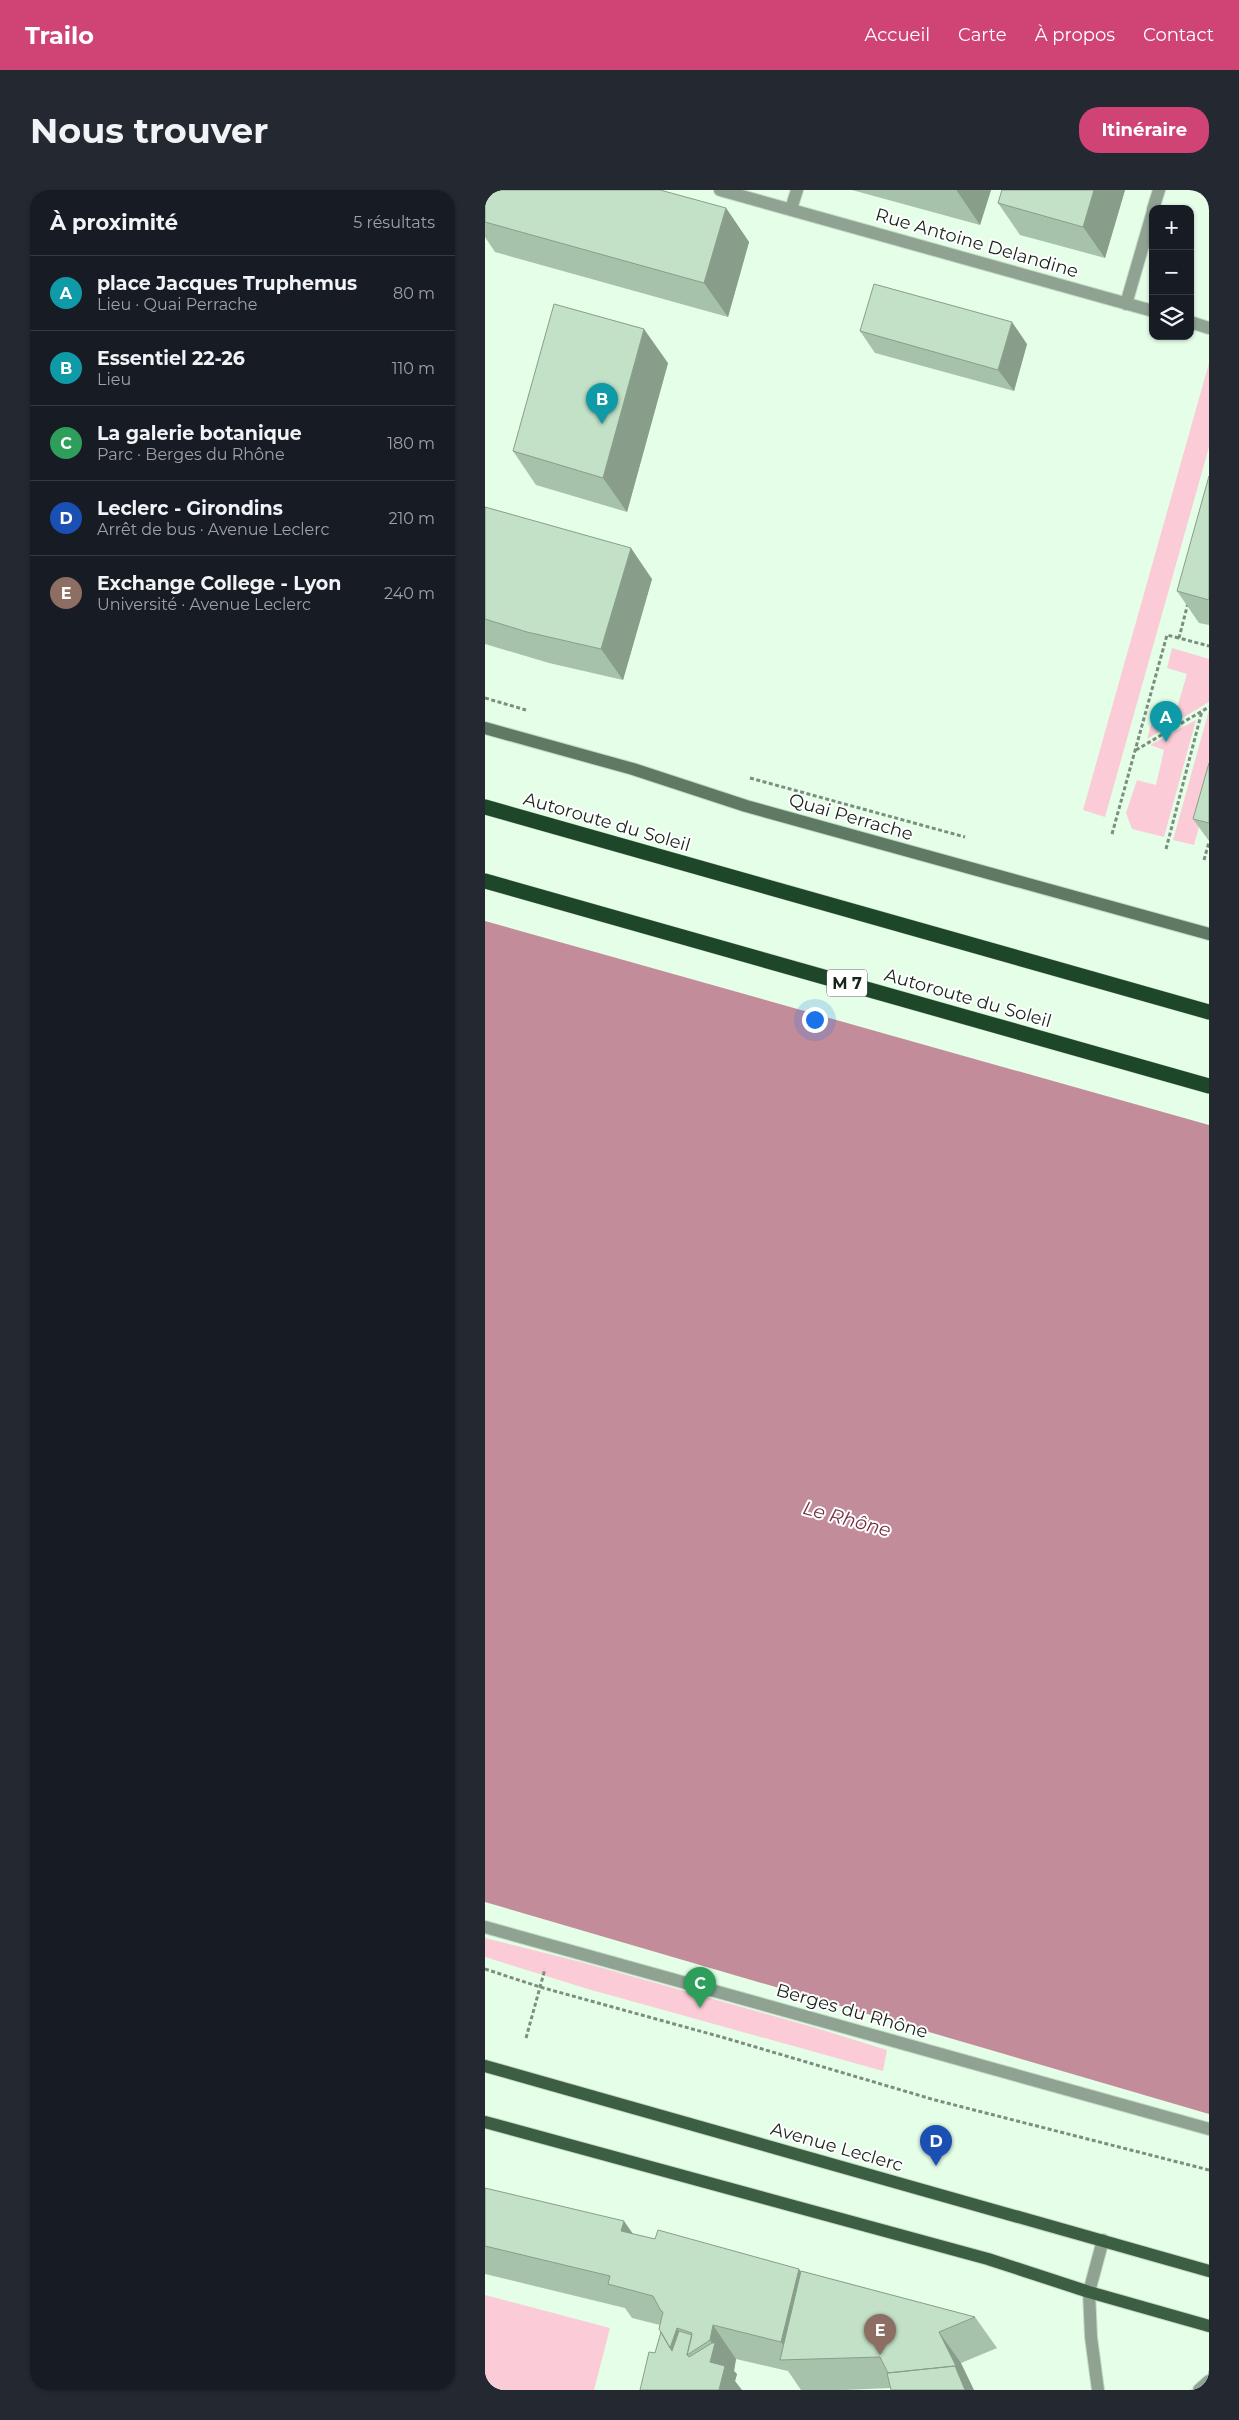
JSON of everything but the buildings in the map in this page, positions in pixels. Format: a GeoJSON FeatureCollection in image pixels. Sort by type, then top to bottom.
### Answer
{"type":"FeatureCollection","features":[{"type":"Feature","properties":{"kind":"highway","name":"Autoroute du Soleil"},"geometry":{"type":"LineString","coordinates":[[485,807],[1209,1012]]}},
{"type":"Feature","properties":{"kind":"highway","name":"Autoroute du Soleil"},"geometry":{"type":"LineString","coordinates":[[485,881],[1209,1086]]}},
{"type":"Feature","properties":{"kind":"main road","name":"Avenue Leclerc"},"geometry":{"type":"LineString","coordinates":[[485,2066],[1209,2271]]}},
{"type":"Feature","properties":{"kind":"main road"},"geometry":{"type":"LineString","coordinates":[[485,2122],[988,2259],[1089,2292],[1209,2326]]}},
{"type":"Feature","properties":{"kind":"street","name":"Rue Antoine Delandine"},"geometry":{"type":"LineString","coordinates":[[720,190],[1149,310]]}},
{"type":"Feature","properties":{"kind":"street"},"geometry":{"type":"LineString","coordinates":[[791,209],[797,190]]}},
{"type":"Feature","properties":{"kind":"street"},"geometry":{"type":"LineString","coordinates":[[1154,205],[1159,190]]}},
{"type":"Feature","properties":{"kind":"street"},"geometry":{"type":"LineString","coordinates":[[1126,304],[1149,224]]}},
{"type":"Feature","properties":{"kind":"street"},"geometry":{"type":"LineString","coordinates":[[1194,323],[1209,328]]}},
{"type":"Feature","properties":{"kind":"street","name":"Quai Perrache"},"geometry":{"type":"LineString","coordinates":[[485,728],[633,769],[746,806],[1209,934]]}},
{"type":"Feature","properties":{"kind":"street","name":"Berges du Rhône"},"geometry":{"type":"LineString","coordinates":[[485,1927],[1209,2129]]}},
{"type":"Feature","properties":{"kind":"street"},"geometry":{"type":"LineString","coordinates":[[1098,2390],[1091,2337],[1089,2292],[1103,2240]]}},
{"type":"Feature","properties":{"kind":"street"},"geometry":{"type":"LineString","coordinates":[[1199,2390],[1209,2381]]}},
{"type":"Feature","properties":{"kind":"path"},"geometry":{"type":"LineString","coordinates":[[1179,638],[1188,602]]}},
{"type":"Feature","properties":{"kind":"path"},"geometry":{"type":"LineString","coordinates":[[1112,834],[1167,635],[1209,647]]}},
{"type":"Feature","properties":{"kind":"path"},"geometry":{"type":"LineString","coordinates":[[485,698],[531,711]]}},
{"type":"Feature","properties":{"kind":"path"},"geometry":{"type":"LineString","coordinates":[[1136,750],[1209,707]]}},
{"type":"Feature","properties":{"kind":"path"},"geometry":{"type":"LineString","coordinates":[[1166,850],[1202,711]]}},
{"type":"Feature","properties":{"kind":"path"},"geometry":{"type":"LineString","coordinates":[[749,777],[970,839]]}},
{"type":"Feature","properties":{"kind":"path"},"geometry":{"type":"LineString","coordinates":[[1204,860],[1209,842]]}},
{"type":"Feature","properties":{"kind":"path"},"geometry":{"type":"LineString","coordinates":[[485,1969],[540,1987],[725,2038],[935,2100],[1209,2170]]}},
{"type":"Feature","properties":{"kind":"path"},"geometry":{"type":"LineString","coordinates":[[526,2038],[543,1976]]}},
{"type":"Feature","properties":{"kind":"shaded area"},"geometry":{"type":"Polygon","coordinates":[[[1209,363],[1209,447],[1105,817],[1083,810],[1209,363]]]}},
{"type":"Feature","properties":{"kind":"shaded area"},"geometry":{"type":"Polygon","coordinates":[[[1172,648],[1209,659],[1209,702],[1147,739],[1157,703],[1177,708],[1187,674],[1167,668],[1172,648]]]}},
{"type":"Feature","properties":{"kind":"shaded area"},"geometry":{"type":"Polygon","coordinates":[[[1209,710],[1209,789],[1194,845],[1173,840],[1209,710]]]}},
{"type":"Feature","properties":{"kind":"shaded area"},"geometry":{"type":"Polygon","coordinates":[[[1196,720],[1164,837],[1132,829],[1126,813],[1137,780],[1156,785],[1164,750],[1150,745],[1196,720]]]}},
{"type":"Feature","properties":{"kind":"shaded area"},"geometry":{"type":"Polygon","coordinates":[[[485,1938],[581,1962],[813,2027],[887,2050],[883,2071],[588,1989],[485,1957],[485,1938]]]}},
{"type":"Feature","properties":{"kind":"shaded area"},"geometry":{"type":"Polygon","coordinates":[[[485,2295],[610,2328],[594,2390],[485,2390],[485,2295]]]}},
{"type":"Feature","properties":{"kind":"water","name":"Le Rhône"},"geometry":{"type":"Polygon","coordinates":[[[485,921],[1209,1125],[1209,2114],[485,1902],[485,921]]]}},
{"type":"Feature","properties":{"kind":"place","name":"Essentiel 22-26"},"geometry":{"type":"Point","coordinates":[602,424]}},
{"type":"Feature","properties":{"kind":"place","name":"place Jacques Truphemus"},"geometry":{"type":"Point","coordinates":[1166,742]}},
{"type":"Feature","properties":{"kind":"place","name":"La galerie botanique"},"geometry":{"type":"Point","coordinates":[700,2008]}},
{"type":"Feature","properties":{"kind":"place","name":"Leclerc - Girondins"},"geometry":{"type":"Point","coordinates":[936,2166]}},
{"type":"Feature","properties":{"kind":"place","name":"Exchange College - Lyon"},"geometry":{"type":"Point","coordinates":[880,2355]}}]}
